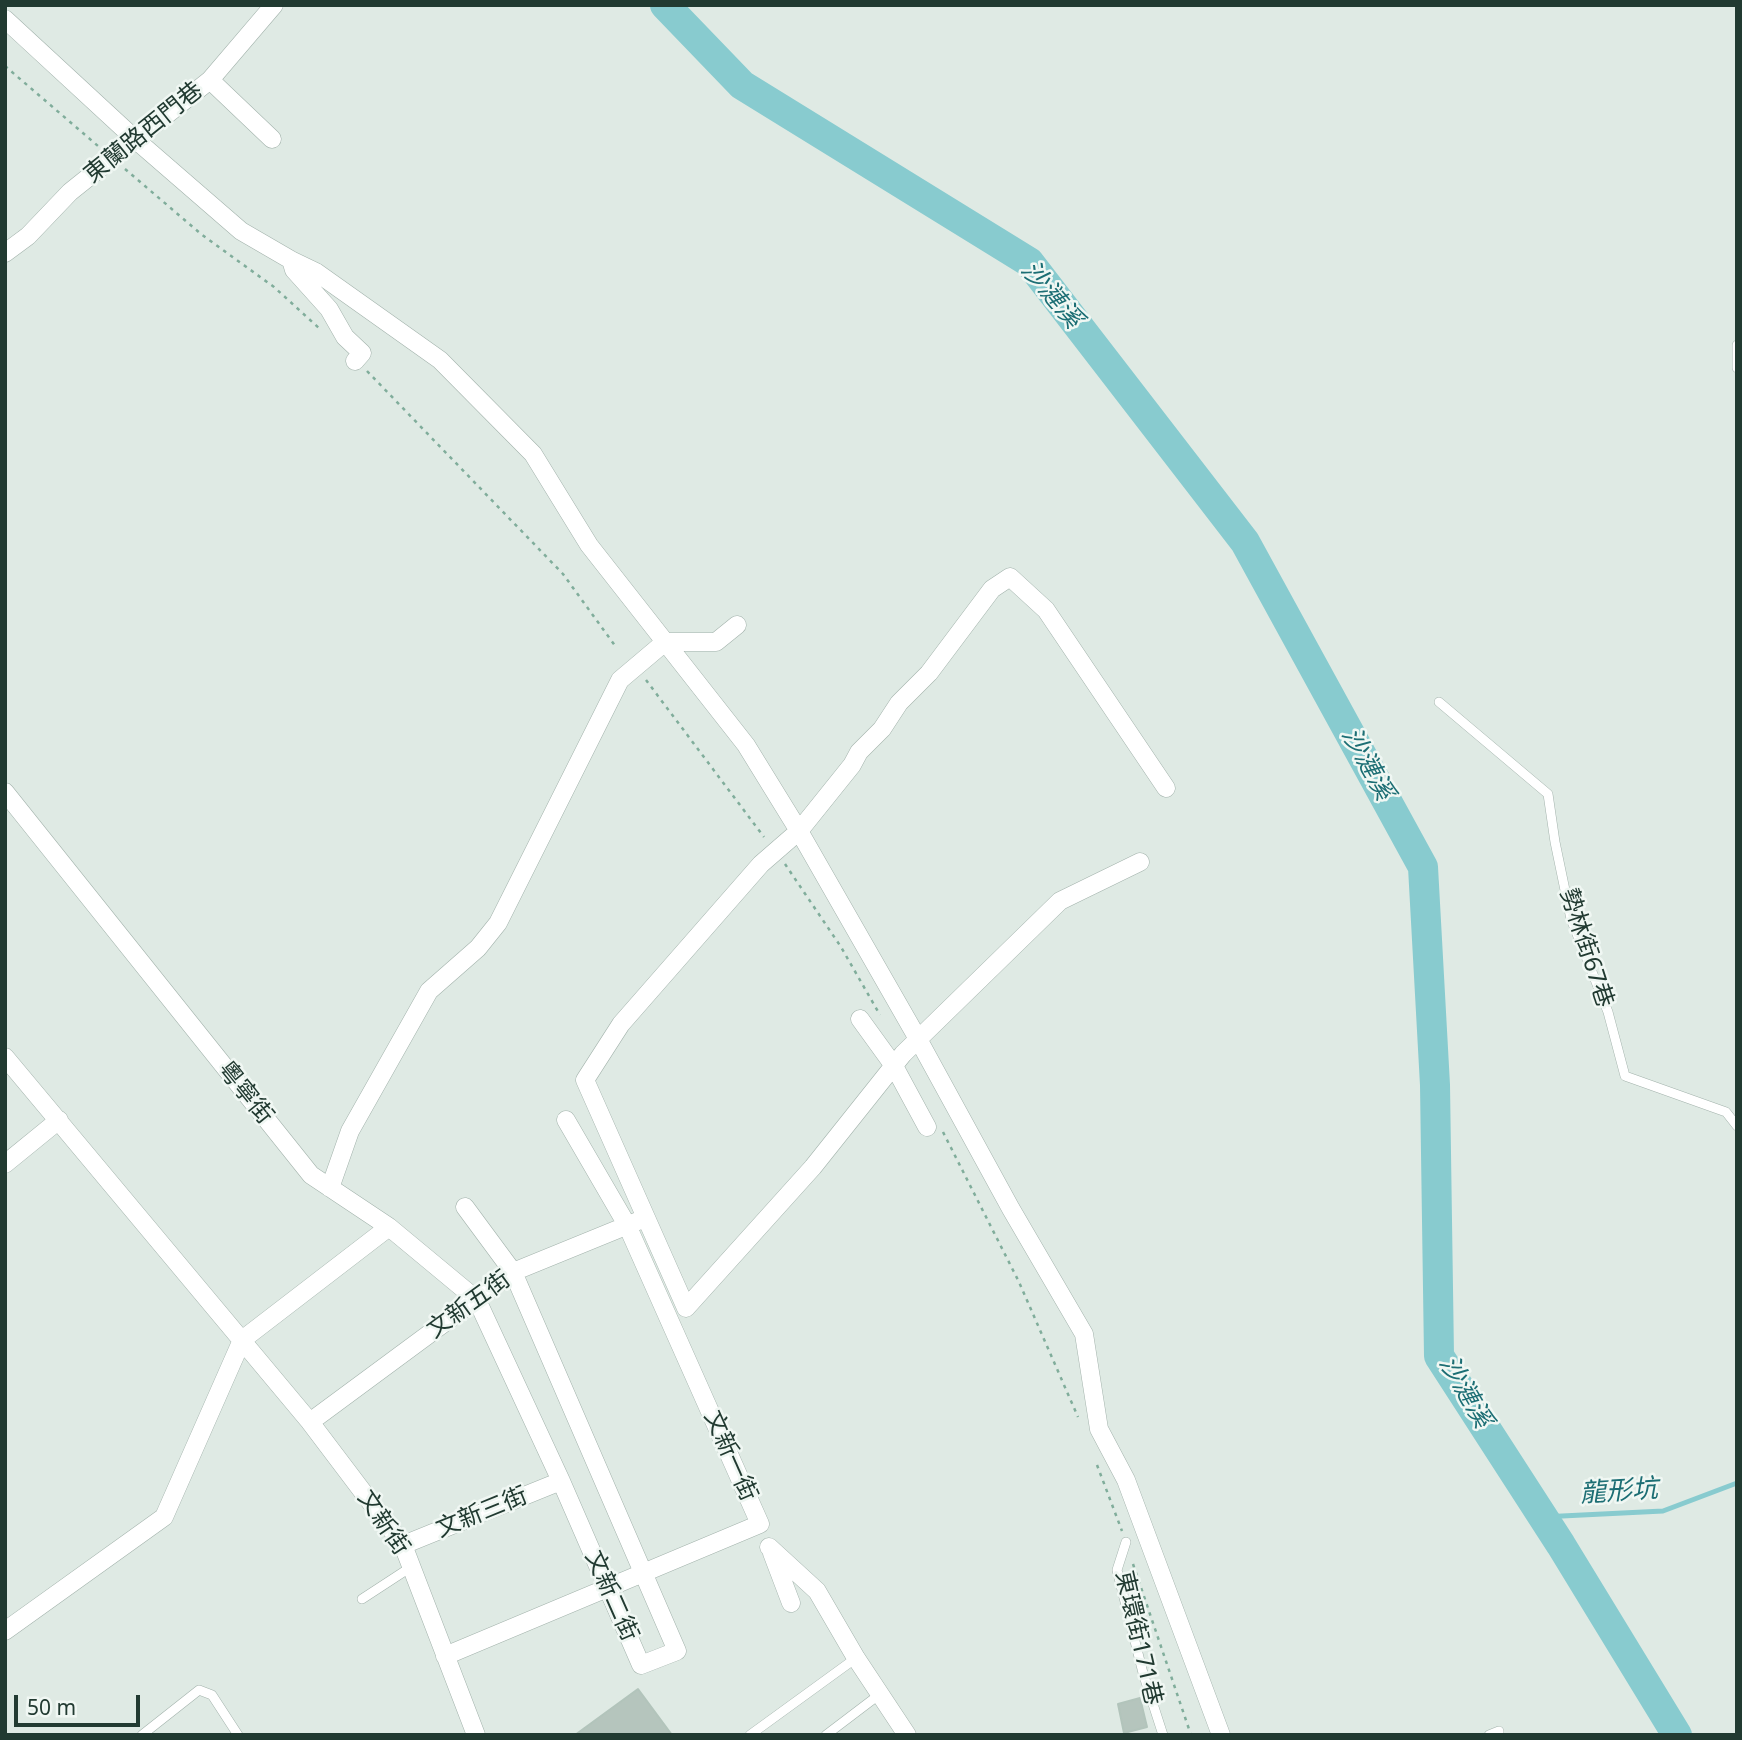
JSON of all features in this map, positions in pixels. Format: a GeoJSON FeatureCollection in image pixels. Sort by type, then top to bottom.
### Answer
{"type":"FeatureCollection","features":[{"type":"Feature","properties":{"kind":"street","name":"東蘭路西門巷"},"geometry":{"type":"LineString","coordinates":[[5,253],[28,236],[70,192],[210,80],[274,5]]}},
{"type":"Feature","properties":{"kind":"street"},"geometry":{"type":"LineString","coordinates":[[5,19],[136,140],[241,230],[290,260],[316,272],[450,369],[533,454],[589,545],[746,745],[799,831],[1084,1334],[1099,1429],[1126,1480],[1221,1735]]}},
{"type":"Feature","properties":{"kind":"street"},"geometry":{"type":"LineString","coordinates":[[210,80],[272,139]]}},
{"type":"Feature","properties":{"kind":"street"},"geometry":{"type":"LineString","coordinates":[[290,260],[294,270],[329,309],[345,337],[362,354],[355,361]]}},
{"type":"Feature","properties":{"kind":"street"},"geometry":{"type":"LineString","coordinates":[[1140,862],[1060,901],[918,1039],[813,1167],[686,1307],[585,1080],[621,1024],[761,864],[799,831],[852,765],[859,752],[929,673],[992,589],[1010,577],[1046,610],[1166,788]]}},
{"type":"Feature","properties":{"kind":"street"},"geometry":{"type":"LineString","coordinates":[[330,1188],[350,1131],[429,991],[478,948],[498,923],[620,680],[665,642],[716,642],[737,625]]}},
{"type":"Feature","properties":{"kind":"street","name":"粵寧街"},"geometry":{"type":"LineString","coordinates":[[5,792],[311,1175],[389,1227]]}},
{"type":"Feature","properties":{"kind":"street"},"geometry":{"type":"LineString","coordinates":[[860,1019],[935,1128]]}},
{"type":"Feature","properties":{"kind":"street"},"geometry":{"type":"LineString","coordinates":[[5,1058],[242,1340]]}},
{"type":"Feature","properties":{"kind":"street"},"geometry":{"type":"LineString","coordinates":[[5,1164],[59,1120]]}},
{"type":"Feature","properties":{"kind":"street","name":"文新一街"},"geometry":{"type":"LineString","coordinates":[[445,1656],[760,1524],[627,1225],[566,1120]]}},
{"type":"Feature","properties":{"kind":"street","name":"文新二街"},"geometry":{"type":"LineString","coordinates":[[389,1227],[477,1300],[561,1481],[641,1665],[677,1651],[513,1272],[465,1207]]}},
{"type":"Feature","properties":{"kind":"street","name":"文新五街"},"geometry":{"type":"LineString","coordinates":[[310,1422],[513,1272],[645,1218]]}},
{"type":"Feature","properties":{"kind":"street"},"geometry":{"type":"LineString","coordinates":[[5,1630],[164,1517],[242,1340],[389,1227]]}},
{"type":"Feature","properties":{"kind":"street","name":"文新街"},"geometry":{"type":"LineString","coordinates":[[242,1340],[310,1422],[402,1545],[476,1735]]}},
{"type":"Feature","properties":{"kind":"street","name":"文新三街"},"geometry":{"type":"LineString","coordinates":[[402,1545],[561,1481]]}},
{"type":"Feature","properties":{"kind":"street"},"geometry":{"type":"LineString","coordinates":[[760,1524],[791,1603]]}},
{"type":"Feature","properties":{"kind":"street"},"geometry":{"type":"LineString","coordinates":[[769,1547],[817,1591],[856,1658],[907,1735]]}},
{"type":"Feature","properties":{"kind":"lane"},"geometry":{"type":"LineString","coordinates":[[1737,345],[1737,368]]}},
{"type":"Feature","properties":{"kind":"lane","name":"勢林街67巷"},"geometry":{"type":"LineString","coordinates":[[1439,702],[1548,794],[1571,919],[1608,1012],[1625,1076],[1726,1112],[1737,1126]]}},
{"type":"Feature","properties":{"kind":"lane","name":"東環街171巷"},"geometry":{"type":"LineString","coordinates":[[1126,1542],[1117,1570],[1143,1673],[1163,1735]]}},
{"type":"Feature","properties":{"kind":"lane"},"geometry":{"type":"LineString","coordinates":[[362,1599],[411,1567]]}},
{"type":"Feature","properties":{"kind":"lane"},"geometry":{"type":"LineString","coordinates":[[750,1735],[856,1658]]}},
{"type":"Feature","properties":{"kind":"lane"},"geometry":{"type":"LineString","coordinates":[[142,1735],[199,1690],[212,1695],[238,1735]]}},
{"type":"Feature","properties":{"kind":"lane"},"geometry":{"type":"LineString","coordinates":[[826,1735],[880,1694]]}},
{"type":"Feature","properties":{"kind":"lane"},"geometry":{"type":"LineString","coordinates":[[1489,1735],[1499,1731],[1499,1735]]}},
{"type":"Feature","properties":{"kind":"path"},"geometry":{"type":"LineString","coordinates":[[5,66],[98,146]]}},
{"type":"Feature","properties":{"kind":"path"},"geometry":{"type":"LineString","coordinates":[[108,155],[201,234],[274,287],[325,333]]}},
{"type":"Feature","properties":{"kind":"path"},"geometry":{"type":"LineString","coordinates":[[355,361],[563,574],[615,647]]}},
{"type":"Feature","properties":{"kind":"path"},"geometry":{"type":"LineString","coordinates":[[636,667],[767,841]]}},
{"type":"Feature","properties":{"kind":"path"},"geometry":{"type":"LineString","coordinates":[[783,861],[841,947],[882,1018]]}},
{"type":"Feature","properties":{"kind":"path"},"geometry":{"type":"LineString","coordinates":[[935,1128],[1019,1282],[1081,1422]]}},
{"type":"Feature","properties":{"kind":"path"},"geometry":{"type":"LineString","coordinates":[[1094,1458],[1126,1542],[1191,1735]]}},
{"type":"Feature","properties":{"kind":"building"},"geometry":{"type":"Polygon","coordinates":[[[638,1689],[672,1735],[575,1735],[638,1689]]]}},
{"type":"Feature","properties":{"kind":"building"},"geometry":{"type":"Polygon","coordinates":[[[1140,1698],[1147,1727],[1124,1733],[1118,1704],[1140,1698]]]}},
{"type":"Feature","properties":{"kind":"waterway","name":"沙漣溪"},"geometry":{"type":"LineString","coordinates":[[665,5],[742,85],[1029,262],[1245,542],[1423,867],[1435,1085],[1439,1356],[1561,1545],[1677,1735]]}},
{"type":"Feature","properties":{"kind":"waterway","name":"龍形坑"},"geometry":{"type":"LineString","coordinates":[[1542,1517],[1663,1511],[1737,1483]]}}]}
